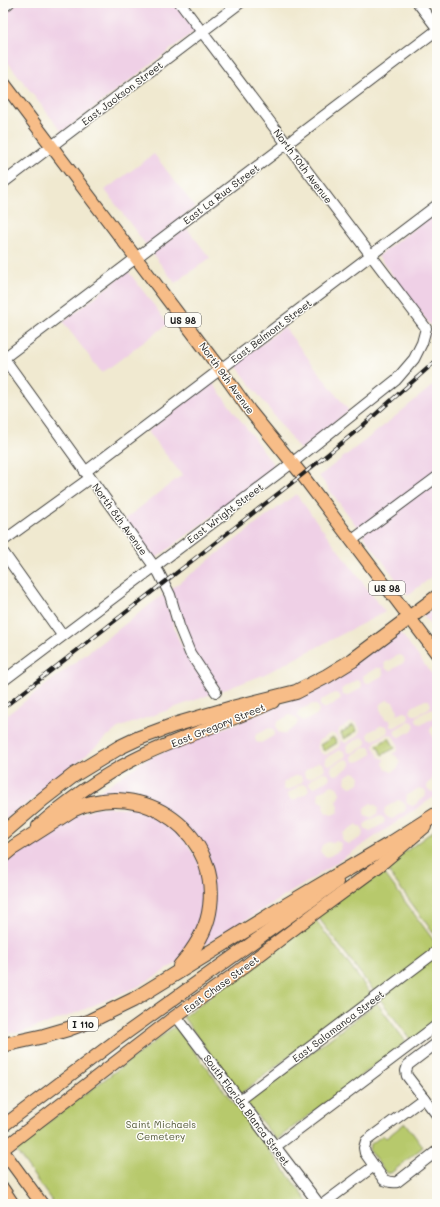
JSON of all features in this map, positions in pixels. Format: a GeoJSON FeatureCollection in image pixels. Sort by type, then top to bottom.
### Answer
{"type":"FeatureCollection","features":[{"type":"Feature","properties":{"kind":"highway","name":"East Gregory Street"},"geometry":{"type":"LineString","coordinates":[[296,692],[327,676],[353,660],[437,597]]}},
{"type":"Feature","properties":{"kind":"highway"},"geometry":{"type":"LineString","coordinates":[[3,833],[74,775],[126,744],[174,725],[296,692]]}},
{"type":"Feature","properties":{"kind":"highway"},"geometry":{"type":"LineString","coordinates":[[14,847],[72,810],[80,806],[97,802],[123,800],[142,803],[160,811],[176,821],[188,834],[201,854],[206,867],[210,893],[209,914],[202,934],[188,957],[173,974]]}},
{"type":"Feature","properties":{"kind":"highway","name":"East Chase Street"},"geometry":{"type":"LineString","coordinates":[[390,844],[437,815]]}},
{"type":"Feature","properties":{"kind":"highway"},"geometry":{"type":"LineString","coordinates":[[173,974],[390,844]]}},
{"type":"Feature","properties":{"kind":"highway","name":"I 110"},"geometry":{"type":"LineString","coordinates":[[3,1045],[44,1036],[90,1021],[132,1000],[173,974]]}},
{"type":"Feature","properties":{"kind":"main road","name":"North 9th Avenue"},"geometry":{"type":"LineString","coordinates":[[3,82],[220,369],[250,411],[292,463],[437,654]]}},
{"type":"Feature","properties":{"kind":"main road","name":"East Gregory Street"},"geometry":{"type":"LineString","coordinates":[[3,857],[52,814],[78,794],[119,767],[146,754],[296,692]]}},
{"type":"Feature","properties":{"kind":"main road","name":"East Chase Street"},"geometry":{"type":"LineString","coordinates":[[3,1150],[176,1016],[379,866],[437,815]]}},
{"type":"Feature","properties":{"kind":"main road","name":"East Chase Street"},"geometry":{"type":"LineString","coordinates":[[3,1126],[220,965],[390,844]]}},
{"type":"Feature","properties":{"kind":"main road"},"geometry":{"type":"LineString","coordinates":[[3,1150],[42,1204]]}},
{"type":"Feature","properties":{"kind":"main road"},"geometry":{"type":"LineString","coordinates":[[3,1189],[13,1204]]}},
{"type":"Feature","properties":{"kind":"street"},"geometry":{"type":"LineString","coordinates":[[3,8],[9,3]]}},
{"type":"Feature","properties":{"kind":"street","name":"North 10th Avenue"},"geometry":{"type":"LineString","coordinates":[[180,3],[426,328]]}},
{"type":"Feature","properties":{"kind":"street","name":"East Jackson Street"},"geometry":{"type":"LineString","coordinates":[[3,182],[240,3]]}},
{"type":"Feature","properties":{"kind":"street"},"geometry":{"type":"LineString","coordinates":[[418,3],[437,29]]}},
{"type":"Feature","properties":{"kind":"street","name":"East La Rua Street"},"geometry":{"type":"LineString","coordinates":[[5,362],[136,258],[437,29]]}},
{"type":"Feature","properties":{"kind":"street","name":"East Belmont Street"},"geometry":{"type":"LineString","coordinates":[[3,540],[88,475],[220,369],[437,205]]}},
{"type":"Feature","properties":{"kind":"street","name":"East Wright Street"},"geometry":{"type":"LineString","coordinates":[[3,681],[292,463],[396,380],[414,359],[422,343],[426,328]]}},
{"type":"Feature","properties":{"kind":"street","name":"North 8th Avenue"},"geometry":{"type":"LineString","coordinates":[[5,362],[159,573],[170,595],[180,630],[190,653],[216,692]]}},
{"type":"Feature","properties":{"kind":"street"},"geometry":{"type":"LineString","coordinates":[[351,541],[437,477]]}},
{"type":"Feature","properties":{"kind":"street"},"geometry":{"type":"LineString","coordinates":[[3,552],[62,635]]}},
{"type":"Feature","properties":{"kind":"street","name":"East Salamanca Street"},"geometry":{"type":"LineString","coordinates":[[240,1100],[437,951]]}},
{"type":"Feature","properties":{"kind":"street","name":"South Florida Blanca Street"},"geometry":{"type":"LineString","coordinates":[[176,1016],[319,1204]]}},
{"type":"Feature","properties":{"kind":"street"},"geometry":{"type":"LineString","coordinates":[[275,1147],[437,1025]]}},
{"type":"Feature","properties":{"kind":"street"},"geometry":{"type":"LineString","coordinates":[[437,1043],[408,1065],[406,1070],[407,1076],[437,1116]]}},
{"type":"Feature","properties":{"kind":"street"},"geometry":{"type":"LineString","coordinates":[[424,1098],[366,1141],[364,1152],[384,1180],[389,1182],[397,1182],[437,1151]]}},
{"type":"Feature","properties":{"kind":"street"},"geometry":{"type":"LineString","coordinates":[[323,1204],[374,1166]]}},
{"type":"Feature","properties":{"kind":"shaded area"},"geometry":{"type":"Polygon","coordinates":[[[18,3],[175,3],[196,30],[62,132],[3,56],[3,14],[18,3]]]}},
{"type":"Feature","properties":{"kind":"shaded area"},"geometry":{"type":"Polygon","coordinates":[[[154,154],[195,207],[146,245],[105,190],[154,154]]]}},
{"type":"Feature","properties":{"kind":"shaded area"},"geometry":{"type":"Polygon","coordinates":[[[437,211],[437,347],[429,336],[430,331],[433,329],[432,326],[378,256],[437,211]]]}},
{"type":"Feature","properties":{"kind":"shaded area"},"geometry":{"type":"Polygon","coordinates":[[[186,227],[210,258],[175,283],[152,253],[186,227]]]}},
{"type":"Feature","properties":{"kind":"shaded area"},"geometry":{"type":"Polygon","coordinates":[[[128,271],[168,324],[102,373],[63,322],[128,271]]]}},
{"type":"Feature","properties":{"kind":"shaded area"},"geometry":{"type":"Polygon","coordinates":[[[284,327],[349,411],[300,450],[235,364],[284,327]]]}},
{"type":"Feature","properties":{"kind":"shaded area"},"geometry":{"type":"Polygon","coordinates":[[[212,382],[276,468],[155,559],[125,519],[182,475],[147,431],[212,382]]]}},
{"type":"Feature","properties":{"kind":"shaded area"},"geometry":{"type":"Polygon","coordinates":[[[437,382],[437,573],[408,595],[319,476],[437,382]]]}},
{"type":"Feature","properties":{"kind":"shaded area"},"geometry":{"type":"Polygon","coordinates":[[[296,494],[385,612],[263,675],[221,691],[193,651],[171,589],[296,494]]]}},
{"type":"Feature","properties":{"kind":"shaded area"},"geometry":{"type":"Polygon","coordinates":[[[164,594],[177,636],[186,654],[212,694],[118,728],[35,798],[3,821],[3,718],[164,594]]]}},
{"type":"Feature","properties":{"kind":"shaded area"},"geometry":{"type":"Polygon","coordinates":[[[437,606],[437,634],[423,615],[437,606]]]}},
{"type":"Feature","properties":{"kind":"shaded area"},"geometry":{"type":"Polygon","coordinates":[[[400,632],[437,681],[437,723],[432,726],[430,731],[434,738],[437,739],[437,773],[432,776],[432,780],[428,783],[427,788],[433,792],[437,789],[437,795],[312,879],[200,948],[215,893],[178,817],[89,798],[148,758],[298,697],[400,632]],[[398,655],[384,664],[386,669],[390,671],[405,661],[403,656],[398,655]],[[377,668],[364,675],[364,682],[369,683],[382,676],[382,668],[377,668]],[[356,680],[343,688],[341,690],[343,695],[347,696],[360,689],[362,686],[360,681],[356,680]],[[334,693],[322,700],[320,705],[322,708],[326,708],[339,701],[341,698],[339,694],[334,693]],[[387,700],[381,704],[380,709],[385,719],[390,720],[391,727],[395,727],[409,718],[408,713],[403,712],[397,715],[398,711],[393,702],[387,700]],[[425,700],[412,707],[410,712],[413,715],[417,715],[429,708],[431,705],[429,700],[425,700]],[[313,704],[299,710],[298,716],[300,719],[305,721],[318,714],[318,706],[313,704]],[[430,709],[416,718],[417,723],[422,724],[435,717],[435,710],[430,709]],[[290,715],[277,722],[276,728],[278,732],[284,734],[296,726],[298,721],[295,717],[290,715]],[[409,721],[394,731],[396,736],[400,737],[413,730],[415,726],[413,722],[409,721]],[[351,722],[339,729],[338,735],[341,741],[346,743],[359,735],[360,729],[357,723],[351,722]],[[382,725],[369,732],[369,739],[374,740],[387,733],[387,726],[382,725]],[[269,728],[256,735],[256,742],[261,743],[273,736],[275,733],[273,729],[269,728]],[[331,733],[318,741],[317,747],[321,753],[326,755],[339,747],[340,741],[336,735],[331,733]],[[387,734],[375,742],[374,747],[379,757],[384,759],[383,764],[387,770],[392,772],[398,768],[400,762],[396,756],[392,754],[397,751],[398,745],[393,736],[387,734]],[[361,737],[346,747],[348,752],[352,753],[365,746],[367,743],[365,738],[361,737]],[[366,747],[352,756],[353,761],[358,762],[371,755],[371,747],[366,747]],[[339,750],[325,759],[326,764],[331,765],[344,758],[346,755],[344,751],[339,750]],[[345,759],[332,766],[332,774],[337,775],[351,765],[349,760],[345,759]],[[318,762],[304,772],[305,777],[310,778],[323,771],[325,768],[323,763],[318,762]],[[323,772],[311,779],[309,784],[312,787],[315,787],[328,780],[330,777],[328,773],[323,772]],[[353,772],[346,776],[345,782],[347,785],[352,787],[359,783],[360,777],[358,774],[353,772]],[[297,775],[284,782],[284,790],[289,790],[301,783],[303,780],[301,776],[297,775]],[[302,784],[288,794],[289,798],[292,800],[307,793],[309,790],[307,785],[302,784]],[[332,785],[319,792],[319,801],[324,803],[323,808],[326,813],[332,815],[338,812],[339,806],[336,800],[339,799],[340,793],[337,787],[332,785]],[[419,788],[407,795],[407,804],[413,806],[425,797],[425,790],[419,788]],[[398,800],[385,808],[384,813],[387,817],[392,819],[405,811],[406,806],[403,802],[398,800]],[[371,803],[365,807],[364,813],[365,816],[371,818],[377,814],[378,808],[376,805],[371,803]],[[378,816],[364,825],[365,830],[370,831],[383,824],[385,821],[383,817],[378,816]],[[355,825],[343,833],[342,839],[344,842],[349,844],[362,837],[363,831],[361,827],[355,825]],[[336,841],[332,843],[328,842],[322,845],[320,851],[323,855],[328,857],[340,850],[341,843],[336,841]]]}},
{"type":"Feature","properties":{"kind":"shaded area"},"geometry":{"type":"Polygon","coordinates":[[[98,807],[141,808],[179,830],[202,868],[205,902],[198,932],[177,963],[139,986],[71,1015],[22,1032],[3,1034],[3,865],[19,850],[66,819],[98,807]]]}},
{"type":"Feature","properties":{"kind":"green space"},"geometry":{"type":"Polygon","coordinates":[[[353,725],[357,731],[344,739],[341,733],[353,725]]]}},
{"type":"Feature","properties":{"kind":"green space"},"geometry":{"type":"Polygon","coordinates":[[[333,737],[337,743],[324,751],[320,745],[333,737]]]}},
{"type":"Feature","properties":{"kind":"green space"},"geometry":{"type":"Polygon","coordinates":[[[389,738],[395,748],[382,755],[377,745],[389,738]]]}},
{"type":"Feature","properties":{"kind":"green space"},"geometry":{"type":"Polygon","coordinates":[[[437,828],[437,938],[385,867],[437,828]]]}},
{"type":"Feature","properties":{"kind":"green space"},"geometry":{"type":"Polygon","coordinates":[[[379,866],[437,945],[437,1025],[413,1043],[315,913],[379,866]]]}},
{"type":"Feature","properties":{"kind":"green space"},"geometry":{"type":"Polygon","coordinates":[[[315,919],[371,994],[240,1094],[183,1017],[315,919]]]}},
{"type":"Feature","properties":{"kind":"green space"},"geometry":{"type":"Polygon","coordinates":[[[377,1003],[406,1042],[276,1140],[246,1102],[377,1003]]]}},
{"type":"Feature","properties":{"kind":"green space","name":"Saint Michaels Cemetery"},"geometry":{"type":"Polygon","coordinates":[[[175,1026],[310,1204],[54,1204],[14,1148],[175,1026]]]}},
{"type":"Feature","properties":{"kind":"green space"},"geometry":{"type":"Polygon","coordinates":[[[405,1123],[423,1147],[391,1173],[386,1173],[369,1151],[370,1145],[383,1135],[386,1138],[405,1123]]]}},
{"type":"Feature","properties":{"kind":"railway"},"geometry":{"type":"LineString","coordinates":[[3,708],[302,475],[360,428],[437,360]]}}]}
